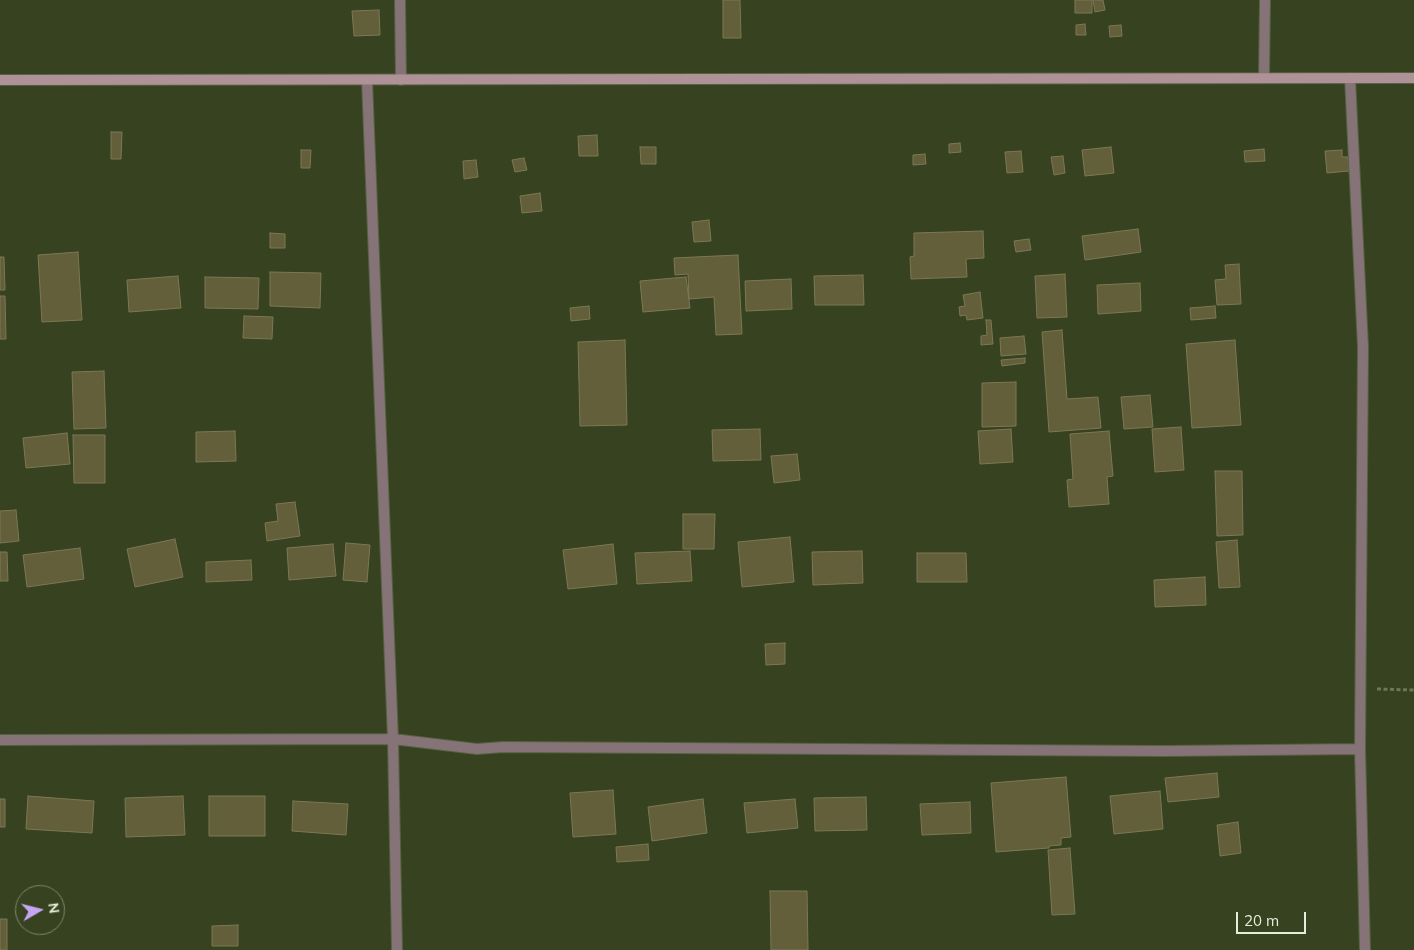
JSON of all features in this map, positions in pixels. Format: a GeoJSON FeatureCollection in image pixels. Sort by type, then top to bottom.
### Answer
{"type":"FeatureCollection","features":[{"type":"Feature","properties":{"kind":"street"},"geometry":{"type":"LineString","coordinates":[[400,0],[401,80]]}},
{"type":"Feature","properties":{"kind":"street"},"geometry":{"type":"LineString","coordinates":[[1264,78],[1265,0]]}},
{"type":"Feature","properties":{"kind":"street"},"geometry":{"type":"LineString","coordinates":[[1350,78],[1363,347],[1360,749],[1365,950]]}},
{"type":"Feature","properties":{"kind":"street"},"geometry":{"type":"LineString","coordinates":[[0,80],[1414,78]]}},
{"type":"Feature","properties":{"kind":"street"},"geometry":{"type":"LineString","coordinates":[[367,80],[393,739],[397,950]]}},
{"type":"Feature","properties":{"kind":"street"},"geometry":{"type":"LineString","coordinates":[[0,740],[393,739],[477,748],[1144,751],[1360,749]]}},
{"type":"Feature","properties":{"kind":"path"},"geometry":{"type":"LineString","coordinates":[[1361,688],[1414,690]]}},
{"type":"Feature","properties":{"kind":"building"},"geometry":{"type":"Polygon","coordinates":[[[723,0],[740,0],[741,38],[723,38],[723,0]]]}},
{"type":"Feature","properties":{"kind":"building"},"geometry":{"type":"Polygon","coordinates":[[[1075,0],[1092,0],[1092,13],[1075,13],[1075,0]]]}},
{"type":"Feature","properties":{"kind":"building"},"geometry":{"type":"Polygon","coordinates":[[[1093,0],[1103,0],[1105,10],[1095,12],[1093,0]]]}},
{"type":"Feature","properties":{"kind":"building"},"geometry":{"type":"Polygon","coordinates":[[[379,10],[380,35],[354,36],[352,11],[379,10]]]}},
{"type":"Feature","properties":{"kind":"building"},"geometry":{"type":"Polygon","coordinates":[[[1085,24],[1086,35],[1076,35],[1076,25],[1085,24]]]}},
{"type":"Feature","properties":{"kind":"building"},"geometry":{"type":"Polygon","coordinates":[[[1121,25],[1122,36],[1110,37],[1109,26],[1121,25]]]}},
{"type":"Feature","properties":{"kind":"building"},"geometry":{"type":"Polygon","coordinates":[[[111,132],[122,132],[121,159],[111,159],[111,132]]]}},
{"type":"Feature","properties":{"kind":"building"},"geometry":{"type":"Polygon","coordinates":[[[597,135],[598,156],[579,156],[578,136],[597,135]]]}},
{"type":"Feature","properties":{"kind":"building"},"geometry":{"type":"Polygon","coordinates":[[[960,143],[961,152],[949,153],[949,144],[960,143]]]}},
{"type":"Feature","properties":{"kind":"building"},"geometry":{"type":"Polygon","coordinates":[[[640,147],[656,147],[656,164],[641,164],[640,147]]]}},
{"type":"Feature","properties":{"kind":"building"},"geometry":{"type":"Polygon","coordinates":[[[1111,147],[1114,173],[1085,176],[1082,150],[1111,147]]]}},
{"type":"Feature","properties":{"kind":"building"},"geometry":{"type":"Polygon","coordinates":[[[1264,149],[1265,161],[1245,162],[1244,151],[1264,149]]]}},
{"type":"Feature","properties":{"kind":"building"},"geometry":{"type":"Polygon","coordinates":[[[301,150],[311,150],[310,168],[301,168],[301,150]]]}},
{"type":"Feature","properties":{"kind":"building"},"geometry":{"type":"Polygon","coordinates":[[[1342,150],[1342,157],[1348,157],[1349,171],[1327,173],[1325,151],[1342,150]]]}},
{"type":"Feature","properties":{"kind":"building"},"geometry":{"type":"Polygon","coordinates":[[[1021,151],[1023,172],[1007,173],[1005,152],[1021,151]]]}},
{"type":"Feature","properties":{"kind":"building"},"geometry":{"type":"Polygon","coordinates":[[[925,154],[926,164],[913,165],[913,155],[925,154]]]}},
{"type":"Feature","properties":{"kind":"building"},"geometry":{"type":"Polygon","coordinates":[[[1063,156],[1065,173],[1054,175],[1051,157],[1063,156]]]}},
{"type":"Feature","properties":{"kind":"building"},"geometry":{"type":"Polygon","coordinates":[[[524,158],[527,170],[515,172],[512,160],[524,158]]]}},
{"type":"Feature","properties":{"kind":"building"},"geometry":{"type":"Polygon","coordinates":[[[476,160],[478,177],[464,179],[463,161],[476,160]]]}},
{"type":"Feature","properties":{"kind":"building"},"geometry":{"type":"Polygon","coordinates":[[[540,193],[542,211],[522,213],[520,196],[540,193]]]}},
{"type":"Feature","properties":{"kind":"building"},"geometry":{"type":"Polygon","coordinates":[[[709,220],[711,241],[694,242],[692,222],[709,220]]]}},
{"type":"Feature","properties":{"kind":"building"},"geometry":{"type":"Polygon","coordinates":[[[1138,229],[1141,252],[1085,260],[1082,236],[1138,229]]]}},
{"type":"Feature","properties":{"kind":"building"},"geometry":{"type":"Polygon","coordinates":[[[983,231],[984,258],[966,259],[967,277],[911,279],[910,257],[914,256],[914,233],[983,231]]]}},
{"type":"Feature","properties":{"kind":"building"},"geometry":{"type":"Polygon","coordinates":[[[270,233],[285,234],[285,248],[270,248],[270,233]]]}},
{"type":"Feature","properties":{"kind":"building"},"geometry":{"type":"Polygon","coordinates":[[[1029,239],[1031,250],[1016,252],[1014,241],[1029,239]]]}},
{"type":"Feature","properties":{"kind":"building"},"geometry":{"type":"Polygon","coordinates":[[[78,252],[82,320],[42,322],[38,255],[78,252]]]}},
{"type":"Feature","properties":{"kind":"building"},"geometry":{"type":"Polygon","coordinates":[[[738,255],[742,334],[716,335],[714,297],[689,299],[688,274],[675,275],[674,258],[738,255]]]}},
{"type":"Feature","properties":{"kind":"building"},"geometry":{"type":"Polygon","coordinates":[[[0,257],[4,257],[5,290],[0,290],[0,257]]]}},
{"type":"Feature","properties":{"kind":"building"},"geometry":{"type":"Polygon","coordinates":[[[1239,264],[1241,304],[1217,305],[1215,280],[1226,279],[1225,265],[1239,264]]]}},
{"type":"Feature","properties":{"kind":"building"},"geometry":{"type":"Polygon","coordinates":[[[270,272],[321,273],[320,308],[270,306],[270,272]]]}},
{"type":"Feature","properties":{"kind":"building"},"geometry":{"type":"Polygon","coordinates":[[[1065,274],[1067,317],[1037,318],[1035,276],[1065,274]]]}},
{"type":"Feature","properties":{"kind":"building"},"geometry":{"type":"Polygon","coordinates":[[[863,275],[864,305],[815,305],[814,276],[863,275]]]}},
{"type":"Feature","properties":{"kind":"building"},"geometry":{"type":"Polygon","coordinates":[[[178,276],[181,308],[129,312],[127,280],[178,276]]]}},
{"type":"Feature","properties":{"kind":"building"},"geometry":{"type":"Polygon","coordinates":[[[205,277],[259,278],[258,309],[205,308],[205,277]]]}},
{"type":"Feature","properties":{"kind":"building"},"geometry":{"type":"Polygon","coordinates":[[[686,277],[690,308],[643,312],[640,281],[686,277]]]}},
{"type":"Feature","properties":{"kind":"building"},"geometry":{"type":"Polygon","coordinates":[[[791,279],[792,309],[746,311],[745,281],[791,279]]]}},
{"type":"Feature","properties":{"kind":"building"},"geometry":{"type":"Polygon","coordinates":[[[1140,283],[1141,311],[1098,314],[1097,285],[1140,283]]]}},
{"type":"Feature","properties":{"kind":"building"},"geometry":{"type":"Polygon","coordinates":[[[980,292],[983,318],[967,320],[966,315],[960,316],[959,307],[965,306],[963,295],[980,292]]]}},
{"type":"Feature","properties":{"kind":"building"},"geometry":{"type":"Polygon","coordinates":[[[0,296],[5,296],[6,339],[0,339],[0,296]]]}},
{"type":"Feature","properties":{"kind":"building"},"geometry":{"type":"Polygon","coordinates":[[[589,306],[590,319],[571,321],[570,308],[589,306]]]}},
{"type":"Feature","properties":{"kind":"building"},"geometry":{"type":"Polygon","coordinates":[[[1215,306],[1216,318],[1191,320],[1190,308],[1215,306]]]}},
{"type":"Feature","properties":{"kind":"building"},"geometry":{"type":"Polygon","coordinates":[[[244,316],[273,317],[272,339],[243,338],[244,316]]]}},
{"type":"Feature","properties":{"kind":"building"},"geometry":{"type":"Polygon","coordinates":[[[986,320],[991,320],[993,344],[981,345],[981,336],[987,335],[986,320]]]}},
{"type":"Feature","properties":{"kind":"building"},"geometry":{"type":"Polygon","coordinates":[[[1062,330],[1067,399],[1098,397],[1101,428],[1049,432],[1042,332],[1062,330]]]}},
{"type":"Feature","properties":{"kind":"building"},"geometry":{"type":"Polygon","coordinates":[[[1024,336],[1026,354],[1001,356],[1000,338],[1024,336]]]}},
{"type":"Feature","properties":{"kind":"building"},"geometry":{"type":"Polygon","coordinates":[[[625,340],[627,425],[580,426],[578,342],[625,340]]]}},
{"type":"Feature","properties":{"kind":"building"},"geometry":{"type":"Polygon","coordinates":[[[1235,340],[1241,425],[1192,428],[1186,344],[1235,340]]]}},
{"type":"Feature","properties":{"kind":"building"},"geometry":{"type":"Polygon","coordinates":[[[1025,358],[1025,363],[1002,366],[1001,360],[1025,358]]]}},
{"type":"Feature","properties":{"kind":"building"},"geometry":{"type":"Polygon","coordinates":[[[104,371],[106,428],[74,429],[72,372],[104,371]]]}},
{"type":"Feature","properties":{"kind":"building"},"geometry":{"type":"Polygon","coordinates":[[[1016,382],[1016,426],[982,427],[982,383],[1016,382]]]}},
{"type":"Feature","properties":{"kind":"building"},"geometry":{"type":"Polygon","coordinates":[[[1150,395],[1153,427],[1124,429],[1121,397],[1150,395]]]}},
{"type":"Feature","properties":{"kind":"building"},"geometry":{"type":"Polygon","coordinates":[[[1181,427],[1184,470],[1155,472],[1152,429],[1181,427]]]}},
{"type":"Feature","properties":{"kind":"building"},"geometry":{"type":"Polygon","coordinates":[[[760,429],[761,460],[713,461],[712,430],[760,429]]]}},
{"type":"Feature","properties":{"kind":"building"},"geometry":{"type":"Polygon","coordinates":[[[1011,429],[1013,462],[980,464],[978,431],[1011,429]]]}},
{"type":"Feature","properties":{"kind":"building"},"geometry":{"type":"Polygon","coordinates":[[[235,431],[236,461],[196,462],[196,432],[235,431]]]}},
{"type":"Feature","properties":{"kind":"building"},"geometry":{"type":"Polygon","coordinates":[[[1109,431],[1113,476],[1107,477],[1109,504],[1069,507],[1067,480],[1073,479],[1070,434],[1109,431]]]}},
{"type":"Feature","properties":{"kind":"building"},"geometry":{"type":"Polygon","coordinates":[[[67,433],[70,464],[26,468],[23,438],[67,433]]]}},
{"type":"Feature","properties":{"kind":"building"},"geometry":{"type":"Polygon","coordinates":[[[73,435],[105,435],[105,483],[74,483],[73,435]]]}},
{"type":"Feature","properties":{"kind":"building"},"geometry":{"type":"Polygon","coordinates":[[[797,454],[800,480],[774,483],[771,456],[797,454]]]}},
{"type":"Feature","properties":{"kind":"building"},"geometry":{"type":"Polygon","coordinates":[[[1215,471],[1242,471],[1243,535],[1217,536],[1215,471]]]}},
{"type":"Feature","properties":{"kind":"building"},"geometry":{"type":"Polygon","coordinates":[[[295,502],[300,536],[267,541],[265,523],[278,521],[276,504],[295,502]]]}},
{"type":"Feature","properties":{"kind":"building"},"geometry":{"type":"Polygon","coordinates":[[[16,510],[19,541],[0,543],[0,511],[16,510]]]}},
{"type":"Feature","properties":{"kind":"building"},"geometry":{"type":"Polygon","coordinates":[[[683,514],[715,514],[714,549],[683,549],[683,514]]]}},
{"type":"Feature","properties":{"kind":"building"},"geometry":{"type":"Polygon","coordinates":[[[790,537],[794,582],[742,587],[738,542],[790,537]]]}},
{"type":"Feature","properties":{"kind":"building"},"geometry":{"type":"Polygon","coordinates":[[[175,539],[183,577],[135,587],[127,549],[175,539]]]}},
{"type":"Feature","properties":{"kind":"building"},"geometry":{"type":"Polygon","coordinates":[[[1237,540],[1240,587],[1219,588],[1216,542],[1237,540]]]}},
{"type":"Feature","properties":{"kind":"building"},"geometry":{"type":"Polygon","coordinates":[[[346,543],[370,545],[367,582],[343,580],[346,543]]]}},
{"type":"Feature","properties":{"kind":"building"},"geometry":{"type":"Polygon","coordinates":[[[333,544],[336,576],[289,580],[287,548],[333,544]]]}},
{"type":"Feature","properties":{"kind":"building"},"geometry":{"type":"Polygon","coordinates":[[[613,544],[617,584],[568,589],[563,550],[613,544]]]}},
{"type":"Feature","properties":{"kind":"building"},"geometry":{"type":"Polygon","coordinates":[[[80,548],[84,579],[27,587],[23,555],[80,548]]]}},
{"type":"Feature","properties":{"kind":"building"},"geometry":{"type":"Polygon","coordinates":[[[690,551],[692,581],[637,584],[635,553],[690,551]]]}},
{"type":"Feature","properties":{"kind":"building"},"geometry":{"type":"Polygon","coordinates":[[[862,551],[863,583],[813,585],[812,552],[862,551]]]}},
{"type":"Feature","properties":{"kind":"building"},"geometry":{"type":"Polygon","coordinates":[[[0,552],[7,552],[8,581],[0,581],[0,552]]]}},
{"type":"Feature","properties":{"kind":"building"},"geometry":{"type":"Polygon","coordinates":[[[917,553],[966,553],[967,582],[917,582],[917,553]]]}},
{"type":"Feature","properties":{"kind":"building"},"geometry":{"type":"Polygon","coordinates":[[[251,560],[252,580],[206,582],[206,562],[251,560]]]}},
{"type":"Feature","properties":{"kind":"building"},"geometry":{"type":"Polygon","coordinates":[[[1205,577],[1206,605],[1155,607],[1154,580],[1205,577]]]}},
{"type":"Feature","properties":{"kind":"building"},"geometry":{"type":"Polygon","coordinates":[[[785,643],[785,664],[766,665],[765,644],[785,643]]]}},
{"type":"Feature","properties":{"kind":"building"},"geometry":{"type":"Polygon","coordinates":[[[1217,773],[1219,797],[1168,802],[1165,778],[1217,773]]]}},
{"type":"Feature","properties":{"kind":"building"},"geometry":{"type":"Polygon","coordinates":[[[1066,777],[1071,837],[1061,838],[1061,845],[1049,846],[1049,848],[996,852],[991,783],[1066,777]]]}},
{"type":"Feature","properties":{"kind":"building"},"geometry":{"type":"Polygon","coordinates":[[[613,790],[616,834],[573,837],[570,793],[613,790]]]}},
{"type":"Feature","properties":{"kind":"building"},"geometry":{"type":"Polygon","coordinates":[[[1160,791],[1163,829],[1114,834],[1110,796],[1160,791]]]}},
{"type":"Feature","properties":{"kind":"building"},"geometry":{"type":"Polygon","coordinates":[[[28,796],[94,801],[92,833],[26,829],[28,796]]]}},
{"type":"Feature","properties":{"kind":"building"},"geometry":{"type":"Polygon","coordinates":[[[183,796],[185,835],[126,837],[125,798],[183,796]]]}},
{"type":"Feature","properties":{"kind":"building"},"geometry":{"type":"Polygon","coordinates":[[[209,796],[265,796],[265,836],[209,836],[209,796]]]}},
{"type":"Feature","properties":{"kind":"building"},"geometry":{"type":"Polygon","coordinates":[[[866,797],[867,830],[815,831],[814,798],[866,797]]]}},
{"type":"Feature","properties":{"kind":"building"},"geometry":{"type":"Polygon","coordinates":[[[0,799],[5,799],[5,827],[0,827],[0,799]]]}},
{"type":"Feature","properties":{"kind":"building"},"geometry":{"type":"Polygon","coordinates":[[[703,799],[707,833],[652,841],[648,807],[703,799]]]}},
{"type":"Feature","properties":{"kind":"building"},"geometry":{"type":"Polygon","coordinates":[[[795,799],[798,828],[747,833],[744,803],[795,799]]]}},
{"type":"Feature","properties":{"kind":"building"},"geometry":{"type":"Polygon","coordinates":[[[293,801],[348,804],[346,835],[292,831],[293,801]]]}},
{"type":"Feature","properties":{"kind":"building"},"geometry":{"type":"Polygon","coordinates":[[[970,802],[971,833],[922,835],[920,804],[970,802]]]}},
{"type":"Feature","properties":{"kind":"building"},"geometry":{"type":"Polygon","coordinates":[[[1238,822],[1241,853],[1220,856],[1217,825],[1238,822]]]}},
{"type":"Feature","properties":{"kind":"building"},"geometry":{"type":"Polygon","coordinates":[[[648,844],[649,860],[617,862],[616,847],[648,844]]]}},
{"type":"Feature","properties":{"kind":"building"},"geometry":{"type":"Polygon","coordinates":[[[1070,848],[1075,914],[1052,915],[1048,850],[1070,848]]]}},
{"type":"Feature","properties":{"kind":"building"},"geometry":{"type":"Polygon","coordinates":[[[770,891],[807,891],[808,950],[771,950],[770,891]]]}},
{"type":"Feature","properties":{"kind":"building"},"geometry":{"type":"Polygon","coordinates":[[[0,919],[7,919],[7,950],[0,950],[0,919]]]}},
{"type":"Feature","properties":{"kind":"building"},"geometry":{"type":"Polygon","coordinates":[[[238,925],[238,946],[212,946],[212,926],[238,925]]]}}]}
